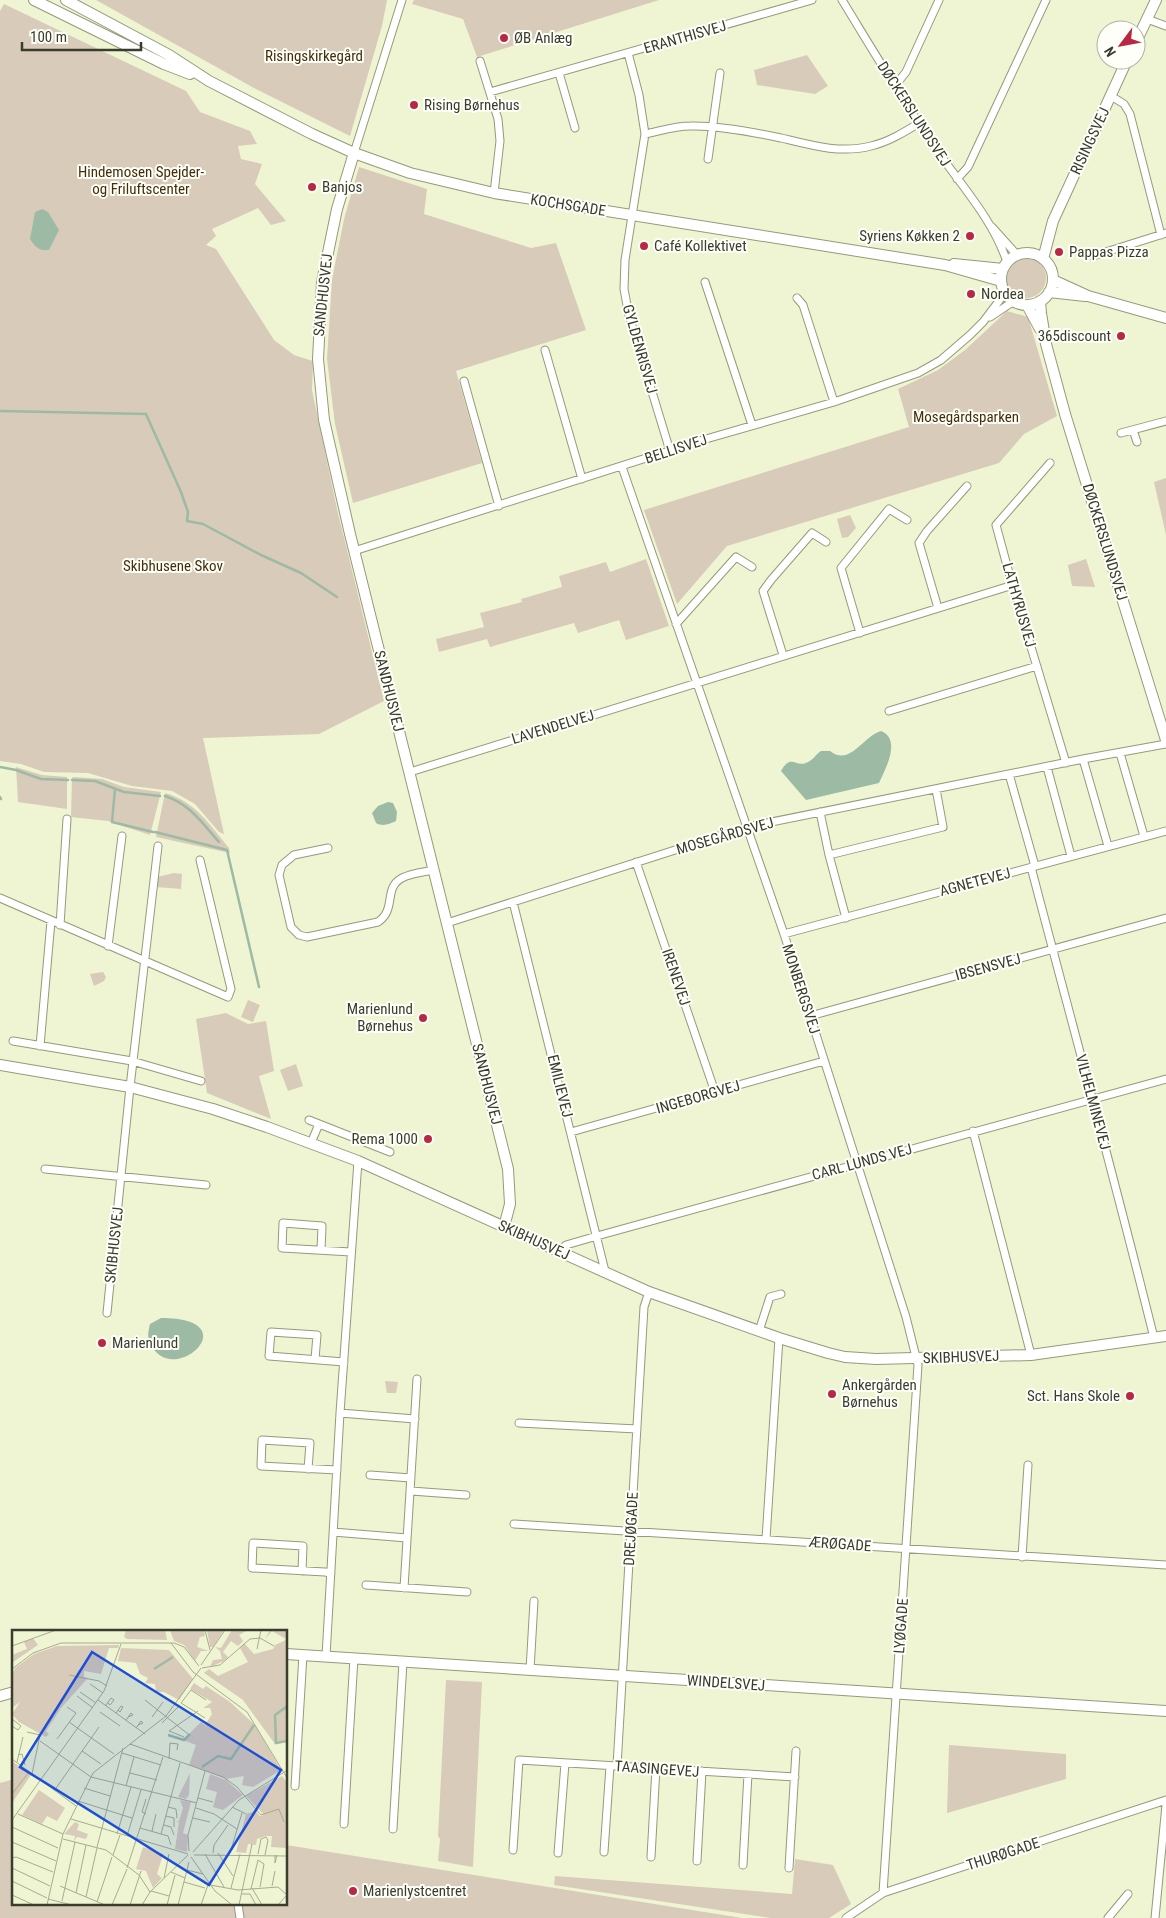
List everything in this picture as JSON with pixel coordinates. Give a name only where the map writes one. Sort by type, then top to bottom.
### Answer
[{"type":"street","name":"KOCHSGADE","points":[[34,0],[164,64],[209,81]]},
{"type":"street","name":"KOCHSGADE","points":[[66,0],[169,55],[209,81],[312,134],[354,153],[410,173],[494,193],[945,265],[1001,281]]},
{"type":"street","points":[[354,153],[402,0]]},
{"type":"street","name":"ERANTHISVEJ","points":[[490,92],[812,0]]},
{"type":"street","name":"DØCKERSLUNDSVEJ","points":[[842,0],[918,123],[990,226],[1003,251],[1005,265]]},
{"type":"street","points":[[894,86],[906,72],[939,0]]},
{"type":"street","points":[[957,179],[968,167],[1046,0]]},
{"type":"street","points":[[1156,0],[1147,19],[1166,26]]},
{"type":"street","name":"GYLDENRISVEJ","points":[[628,53],[639,95],[645,134],[625,260],[624,289],[628,316],[670,451]]},
{"type":"street","points":[[480,61],[498,119],[500,141],[494,193]]},
{"type":"street","name":"RISINGSVEJ","points":[[1043,259],[1053,222],[1123,70]]},
{"type":"street","points":[[558,73],[574,128]]},
{"type":"street","points":[[708,159],[720,73]]},
{"type":"street","points":[[1093,256],[1164,234],[1130,114],[1124,104],[1111,96]]},
{"type":"street","points":[[645,134],[677,126],[713,127],[778,137],[823,148],[848,150],[870,147],[888,140],[918,123]]},
{"type":"street","name":"SANDHUSVEJ","points":[[354,153],[337,209],[322,282],[318,359],[324,420],[354,551],[508,1169],[510,1204],[504,1227]]},
{"type":"street","name":"RISINGSVEJ","points":[[1030,253],[1053,222]]},
{"type":"street","name":"DØCKERSLUNDSVEJ","points":[[990,226],[997,231],[1017,255]]},
{"type":"street","points":[[1030,253],[1043,259],[1050,268],[1052,280],[1049,292],[1040,301],[1027,305],[1014,301],[1005,293],[1001,281],[1005,265],[1017,255],[1030,253]]},
{"type":"street","name":"KOCHSGADE","points":[[945,265],[1005,265]]},
{"type":"street","points":[[1052,280],[1088,296],[1166,318]]},
{"type":"street","points":[[705,282],[752,425]]},
{"type":"street","points":[[1049,292],[1088,296]]},
{"type":"street","name":"BELLISVEJ","points":[[983,322],[1005,293]]},
{"type":"street","points":[[797,298],[803,305],[834,402]]},
{"type":"street","name":"BELLISVEJ","points":[[354,551],[752,425],[834,402],[918,373],[941,360],[983,322],[1014,301]]},
{"type":"street","name":"DØCKERSLUNDSVEJ","points":[[1040,301],[1040,313],[1046,344],[1166,740]]},
{"type":"street","name":"DØCKERSLUNDSVEJ","points":[[1027,305],[1046,344]]},
{"type":"street","points":[[545,350],[582,479]]},
{"type":"street","points":[[464,381],[499,506]]},
{"type":"street","points":[[1122,433],[1166,421]]},
{"type":"street","points":[[1133,430],[1137,442]]},
{"type":"street","name":"LATHYRUSVEJ","points":[[1050,463],[996,525],[1066,763]]},
{"type":"street","name":"MONBERGSVEJ","points":[[622,467],[784,934],[917,1358]]},
{"type":"street","points":[[938,608],[919,543],[927,531],[967,486]]},
{"type":"street","points":[[860,633],[841,568],[889,509],[907,520]]},
{"type":"street","points":[[783,655],[763,591],[812,533],[826,542]]},
{"type":"street","points":[[676,624],[736,557],[752,567]]},
{"type":"street","name":"LAVENDELVEJ","points":[[410,772],[1013,585]]},
{"type":"street","points":[[889,711],[1037,666]]},
{"type":"street","name":"MOSEGÅRDSVEJ","points":[[447,923],[747,827],[1166,744]]},
{"type":"street","points":[[1120,753],[1144,836]]},
{"type":"street","points":[[1083,759],[1108,846]]},
{"type":"street","points":[[1046,767],[1071,856]]},
{"type":"street","points":[[1009,774],[1033,867]]},
{"type":"street","points":[[829,855],[943,827],[936,789]]},
{"type":"street","points":[[820,812],[829,855],[846,918]]},
{"type":"street","points":[[60,925],[67,818]]},
{"type":"street","name":"AGNETEVEJ","points":[[784,934],[1166,831]]},
{"type":"street","points":[[108,946],[122,836]]},
{"type":"street","points":[[130,1087],[158,846]]},
{"type":"street","points":[[328,848],[294,855],[282,865],[279,875],[291,927],[299,935],[307,937],[378,922],[384,918],[388,911],[392,888],[397,882],[403,877],[434,870]]},
{"type":"street","points":[[0,898],[228,997],[231,989],[200,860]]},
{"type":"street","name":"IRENEVEJ","points":[[636,862],[715,1092]]},
{"type":"street","name":"VILHELMINEVEJ","points":[[1033,867],[1052,949],[1154,1338]]},
{"type":"street","name":"EMILIEVEJ","points":[[513,902],[598,1236],[605,1271]]},
{"type":"street","name":"IBSENSVEJ","points":[[810,1016],[1166,918]]},
{"type":"street","points":[[40,1046],[51,921]]},
{"type":"street","points":[[13,1041],[132,1061],[201,1081]]},
{"type":"street","name":"INGEBORGVEJ","points":[[572,1132],[824,1061]]},
{"type":"street","name":"SKIBHUSVEJ","points":[[0,1065],[130,1087],[213,1109],[312,1143],[358,1161],[649,1292],[779,1338],[845,1357],[917,1358],[1030,1355],[1166,1336]]},
{"type":"street","name":"CARL LUNDS VEJ","points":[[560,1251],[566,1245],[1166,1079]]},
{"type":"street","name":"SKIBHUSVEJ","points":[[108,1313],[130,1087]]},
{"type":"street","points":[[309,1120],[390,1152]]},
{"type":"street","points":[[312,1143],[319,1124]]},
{"type":"street","points":[[973,1131],[1030,1355]]},
{"type":"street","points":[[326,1656],[340,1413],[358,1161]]},
{"type":"street","points":[[45,1169],[206,1185]]},
{"type":"street","points":[[321,1250],[322,1226],[283,1223],[282,1248],[352,1252]]},
{"type":"street","name":"DREJØGADE","points":[[604,1852],[622,1676],[644,1307],[649,1292]]},
{"type":"street","points":[[759,1331],[770,1297],[781,1294]]},
{"type":"street","points":[[315,1359],[317,1335],[271,1332],[269,1356],[344,1362]]},
{"type":"street","points":[[766,1539],[779,1338]]},
{"type":"street","name":"LYØGADE","points":[[884,1893],[917,1358]]},
{"type":"street","points":[[404,1588],[417,1380]]},
{"type":"street","points":[[340,1413],[415,1419]]},
{"type":"street","points":[[519,1423],[637,1429]]},
{"type":"street","points":[[308,1469],[310,1443],[262,1440],[261,1466],[308,1469],[337,1470]]},
{"type":"street","points":[[1022,1557],[1028,1465]]},
{"type":"street","points":[[370,1475],[411,1478]]},
{"type":"street","points":[[411,1491],[466,1495]]},
{"type":"street","name":"ÆRØGADE","points":[[514,1524],[1166,1565]]},
{"type":"street","points":[[333,1532],[407,1538]]},
{"type":"street","points":[[302,1571],[303,1546],[253,1543],[252,1568],[331,1573]]},
{"type":"street","points":[[366,1585],[467,1592]]},
{"type":"street","points":[[530,1670],[534,1600]]},
{"type":"street","name":"WINDELSVEJ","points":[[288,1654],[1166,1711]]},
{"type":"street","points":[[295,1786],[303,1655]]},
{"type":"street","points":[[344,1824],[354,1658]]},
{"type":"street","points":[[393,1829],[403,1662]]},
{"type":"street","points":[[789,1868],[796,1752]]},
{"type":"street","name":"TAASINGEVEJ","points":[[513,1850],[520,1760],[795,1777]]},
{"type":"street","points":[[558,1853],[564,1763]]},
{"type":"street","points":[[651,1857],[656,1768]]},
{"type":"street","points":[[697,1862],[702,1771]]},
{"type":"street","points":[[742,1865],[748,1774]]},
{"type":"street","name":"THURØGADE","points":[[846,1918],[884,1893],[1166,1800]]},
{"type":"street","points":[[1155,1918],[1166,1805]]},
{"type":"street","points":[[1108,1918],[1128,1894]]},
{"type":"green space","name":"Risingskirkegård","points":[[96,0],[387,0],[382,26],[350,136],[254,88]]},
{"type":"green space","name":"ØB Anlæg","points":[[414,0],[659,0],[477,57],[463,19],[412,4]]},
{"type":"green space","name":"Skibhusene Skov","points":[[4,4],[186,91],[200,112],[250,131],[257,144],[238,146],[241,159],[262,164],[255,184],[286,221],[271,225],[258,208],[212,229],[216,236],[206,245],[216,249],[274,340],[294,355],[313,361],[312,390],[337,509],[384,701],[319,734],[203,738],[224,834],[219,832],[195,804],[172,791],[132,786],[88,773],[44,772],[21,764],[0,761],[0,11]]},
{"type":"green space","points":[[807,55],[828,86],[815,94],[757,85],[754,70]]},
{"type":"green space","points":[[359,167],[427,189],[424,214],[531,248],[556,243],[586,330],[456,371],[482,463],[353,503],[335,424],[327,359],[332,280],[344,219]]},
{"type":"green space","points":[[1030,258],[1037,261],[1043,267],[1046,278],[1045,286],[1037,295],[1030,298],[1022,298],[1015,295],[1007,286],[1006,274],[1009,267],[1018,259]]},
{"type":"green space","name":"Mosegårdsparken","points":[[1007,311],[1028,317],[1057,416],[1024,434],[999,463],[727,546],[677,604],[644,510],[909,427],[898,389],[938,370],[965,350]]},
{"type":"green space","points":[[1166,478],[1166,535],[1154,482]]},
{"type":"green space","points":[[850,515],[856,528],[848,537],[842,538],[837,519]]},
{"type":"green space","points":[[646,559],[669,626],[626,640],[619,620],[578,633],[574,623],[490,647],[487,639],[439,652],[436,639],[484,627],[480,613],[522,602],[521,599],[562,587],[559,576],[606,562],[610,572]]},
{"type":"green space","points":[[1086,559],[1095,587],[1072,586],[1068,565]]},
{"type":"green space","points":[[16,767],[42,775],[67,777],[67,809],[18,802]]},
{"type":"green space","points":[[72,778],[102,779],[124,787],[161,792],[150,835],[108,821],[71,817]]},
{"type":"green space","points":[[165,793],[176,797],[194,808],[229,848],[230,853],[156,837]]},
{"type":"green space","points":[[174,873],[182,874],[181,889],[156,887],[157,877]]},
{"type":"green space","points":[[103,972],[106,977],[104,981],[94,986],[90,974]]},
{"type":"green space","points":[[248,1000],[260,1005],[253,1022],[241,1017]]},
{"type":"green space","points":[[226,1013],[248,1024],[266,1021],[274,1071],[259,1076],[271,1119],[207,1093],[196,1019]]},
{"type":"green space","points":[[296,1064],[303,1086],[288,1091],[280,1070]]},
{"type":"green space","points":[[385,1381],[398,1382],[396,1393],[387,1393]]},
{"type":"green space","points":[[446,1680],[482,1682],[473,1867],[438,1861]]},
{"type":"green space","points":[[949,1745],[1066,1754],[1066,1779],[947,1813]]},
{"type":"green space","points":[[12,1780],[12,1906],[288,1906],[288,1845],[742,1918],[0,1918],[0,1783]]},
{"type":"green space","points":[[795,1859],[833,1865],[851,1904],[829,1918],[771,1918],[554,1885],[555,1876],[792,1894]]},
{"type":"shaded area","points":[[42,209],[48,212],[59,230],[49,250],[38,248],[30,239],[35,212]]},
{"type":"shaded area","points":[[881,731],[887,735],[891,748],[888,763],[879,783],[806,800],[781,771],[788,763],[804,764],[810,761],[821,751],[830,751],[837,755],[850,753],[868,738]]},
{"type":"shaded area","points":[[388,802],[393,803],[397,812],[396,821],[384,825],[376,823],[372,813],[378,806]]},
{"type":"shaded area","points":[[161,1318],[186,1321],[199,1327],[203,1336],[200,1346],[191,1354],[180,1358],[167,1359],[156,1352],[149,1342],[148,1332],[150,1324]]},
{"type":"waterway","points":[[0,411],[146,414],[181,492],[188,512],[187,521],[203,524],[261,555],[301,573],[337,597]]},
{"type":"waterway","points":[[0,767],[16,770],[41,779],[68,780]]},
{"type":"waterway","points":[[72,780],[95,781],[124,792],[160,796]]},
{"type":"waterway","points":[[115,789],[112,822],[153,832]]},
{"type":"waterway","points":[[165,796],[174,799],[189,809],[219,842]]},
{"type":"waterway","points":[[155,832],[227,850],[259,987]]},
{"type":"place","name":"ØB Anlæg","points":[[504,38]]},
{"type":"place","name":"Rising Børnehus","points":[[414,105]]},
{"type":"place","name":"Banjos","points":[[312,187]]},
{"type":"place","name":"Syriens Køkken 2","points":[[970,236]]},
{"type":"place","name":"Café Kollektivet","points":[[644,246]]},
{"type":"place","name":"Pappas Pizza","points":[[1059,252]]},
{"type":"place","name":"Nordea","points":[[971,294]]},
{"type":"place","name":"365discount","points":[[1121,336]]},
{"type":"place","name":"Marienlund Børnehus","points":[[423,1018]]},
{"type":"place","name":"Rema 1000","points":[[428,1139]]},
{"type":"place","name":"Marienlund","points":[[102,1343]]},
{"type":"place","name":"Ankergården Børnehus","points":[[832,1394]]},
{"type":"place","name":"Sct. Hans Skole","points":[[1130,1396]]},
{"type":"place","name":"Marienlystcentret","points":[[353,1891]]},
{"type":"park label","name":"Hindemosen Spejder- og Friluftscenter","points":[[141,180]]}]
